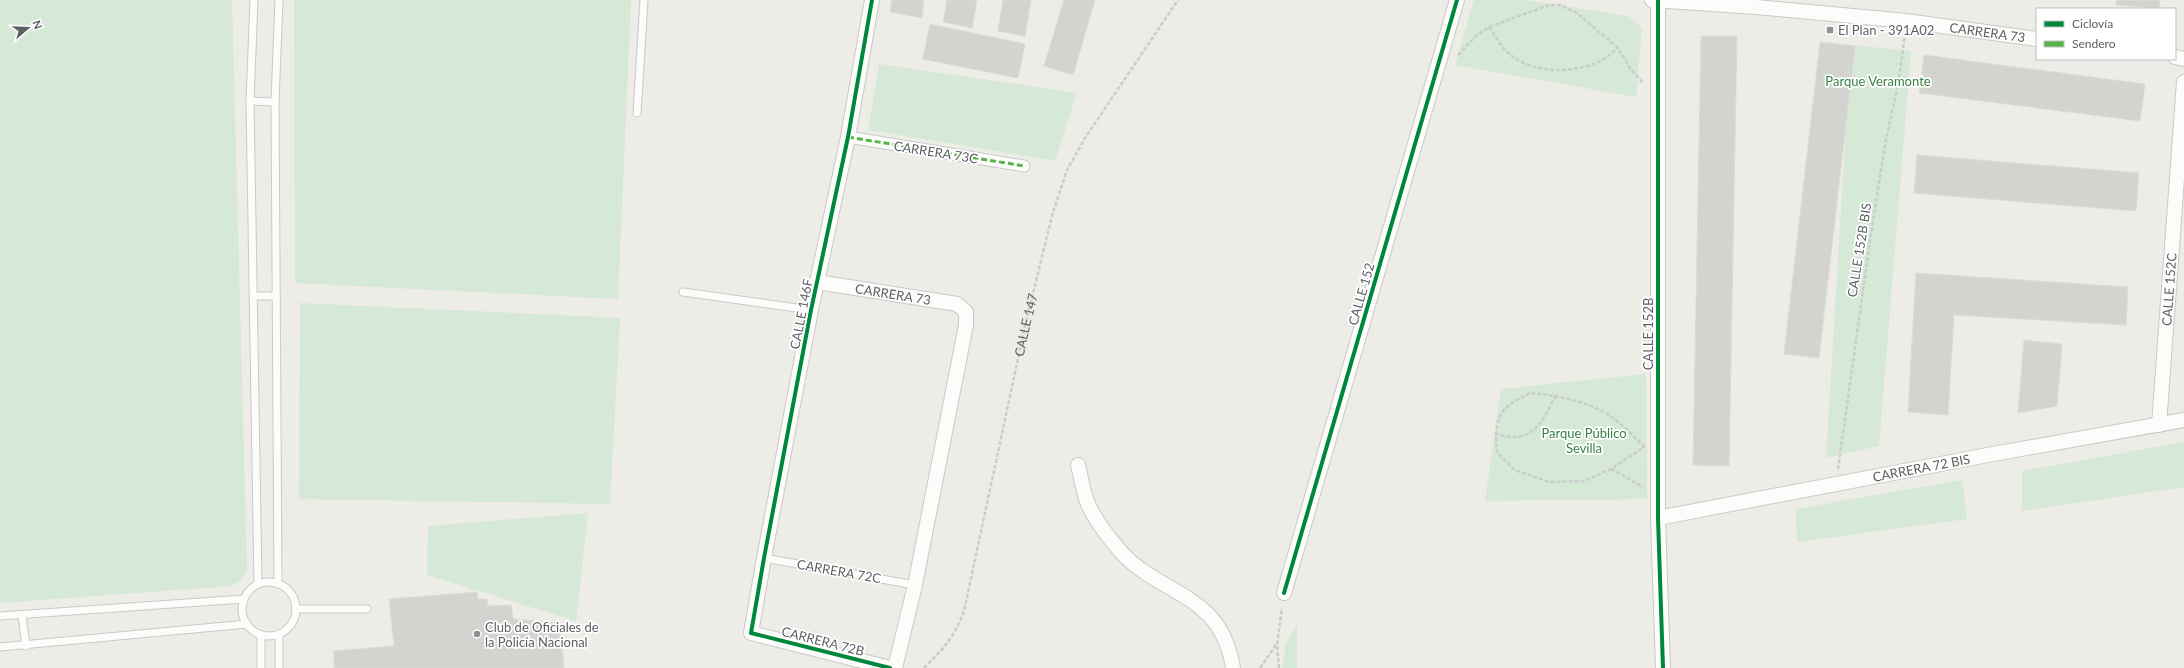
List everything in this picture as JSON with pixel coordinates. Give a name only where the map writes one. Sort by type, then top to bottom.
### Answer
[{"type":"street","name":"CALLE 146F","points":[[751,633],[817,282],[848,137],[872,0]]},
{"type":"street","name":"CALLE 152","points":[[1284,593],[1457,0]]},
{"type":"street","name":"CARRERA 73","points":[[1656,0],[1756,7],[1906,21],[2036,38]]},
{"type":"street","name":"CALLE 152B","points":[[1656,0],[1658,99],[1658,518],[1663,668]]},
{"type":"street","name":"CALLE 152C","points":[[2159,425],[2184,82]]},
{"type":"street","name":"CARRERA 73C","points":[[848,137],[1024,166]]},
{"type":"street","name":"CARRERA 73","points":[[817,282],[957,304],[966,312],[966,325],[915,585]]},
{"type":"street","name":"CARRERA 72 BIS","points":[[1658,518],[1836,483],[2184,420]]},
{"type":"street","points":[[1078,465],[1088,504],[1102,528],[1121,552],[1145,572],[1202,608],[1222,633],[1231,653],[1233,668]]},
{"type":"street","points":[[895,668],[915,585]]},
{"type":"street","name":"CARRERA 72B","points":[[751,633],[890,668]]},
{"type":"lane","points":[[254,0],[250,101],[258,584]]},
{"type":"lane","points":[[278,584],[276,102],[279,0]]},
{"type":"lane","points":[[637,113],[644,0]]},
{"type":"lane","points":[[250,101],[276,102]]},
{"type":"lane","points":[[683,292],[812,310]]},
{"type":"lane","points":[[253,296],[276,296]]},
{"type":"lane","name":"CARRERA 72C","points":[[764,558],[915,585]]},
{"type":"lane","points":[[272,582],[278,584],[291,594],[296,610],[292,625],[279,635],[261,635],[247,624],[242,608],[244,599],[252,588],[258,584],[272,582]]},
{"type":"lane","points":[[0,616],[244,599]]},
{"type":"lane","points":[[296,610],[367,608]]},
{"type":"lane","points":[[22,615],[26,646]]},
{"type":"lane","points":[[0,647],[26,646],[247,624]]},
{"type":"lane","points":[[261,635],[261,668]]},
{"type":"lane","points":[[279,635],[279,668]]},
{"type":"path","points":[[1437,68],[1456,57],[1475,37],[1489,27],[1548,5],[1560,5],[1576,13],[1618,48],[1630,68],[1658,99]]},
{"type":"path","points":[[1489,27],[1505,49],[1521,62],[1543,70],[1573,68],[1598,62],[1618,48]]},
{"type":"path","points":[[1531,393],[1556,395],[1581,401],[1617,421],[1644,447],[1610,470],[1584,481],[1549,482],[1515,470],[1496,453],[1495,432],[1500,415],[1512,401],[1531,393]]},
{"type":"path","points":[[1495,432],[1509,438],[1521,437],[1536,429],[1545,417],[1556,395]]},
{"type":"path","points":[[1610,470],[1658,495]]},
{"type":"path","points":[[1279,668],[1277,645],[1284,593]]},
{"type":"path","points":[[1260,668],[1277,645]]},
{"type":"green space","points":[[0,0],[232,0],[247,570],[240,581],[231,586],[0,603]]},
{"type":"green space","points":[[294,0],[631,0],[618,299],[295,283]]},
{"type":"green space","points":[[1474,0],[1525,0],[1628,16],[1642,28],[1636,97],[1455,65]]},
{"type":"green space","name":"Parque Veramonte","points":[[1851,45],[1911,51],[1879,446],[1826,458]]},
{"type":"green space","points":[[879,64],[1077,93],[1055,161],[868,130]]},
{"type":"green space","points":[[300,303],[620,318],[610,504],[299,499]]},
{"type":"green space","name":"Parque Público Sevilla","points":[[1646,374],[1647,499],[1485,501],[1501,389]]},
{"type":"green space","points":[[2184,442],[2184,487],[2022,511],[2022,471]]},
{"type":"green space","points":[[1962,480],[1967,519],[1797,542],[1796,509]]},
{"type":"green space","points":[[588,513],[576,621],[427,575],[428,526]]},
{"type":"green space","points":[[1297,625],[1297,668],[1282,668],[1286,644]]},
{"type":"building","points":[[892,0],[924,0],[922,18],[890,12]]},
{"type":"building","points":[[947,0],[977,0],[972,28],[943,22]]},
{"type":"building","points":[[1003,0],[1031,0],[1025,36],[998,31]]},
{"type":"building","points":[[1064,0],[1095,0],[1073,75],[1044,66]]},
{"type":"building","points":[[2116,0],[2160,0],[2159,8],[2116,5]]},
{"type":"building","points":[[930,24],[1025,44],[1018,78],[923,59]]},
{"type":"building","points":[[1701,36],[1737,36],[1729,466],[1693,465]]},
{"type":"building","points":[[1820,42],[1855,46],[1819,358],[1784,354]]},
{"type":"building","points":[[1924,55],[2145,84],[2140,121],[1919,93]]},
{"type":"building","points":[[1917,155],[2139,173],[2136,211],[1914,193]]},
{"type":"building","points":[[1916,273],[2128,287],[2126,325],[1954,315],[1948,415],[1908,412]]},
{"type":"building","points":[[2024,340],[2062,344],[2057,406],[2018,413]]},
{"type":"building","name":"Club de Oficiales de la Policía Nacional","points":[[477,592],[478,599],[487,599],[488,606],[511,605],[513,619],[560,623],[564,668],[334,668],[334,651],[394,646],[389,599]]},
{"type":"marked path","points":[[848,137],[1024,166]]},
{"type":"cycle path","points":[[872,0],[848,137],[811,310],[751,633],[890,668]]},
{"type":"cycle path","points":[[1284,593],[1457,0]]},
{"type":"cycle path","points":[[1658,0],[1658,518],[1663,668]]},
{"type":"place","name":"El Plan - 391A02","points":[[1830,30]]},
{"type":"place","name":"Club de Oficiales de la Policía Nacional","points":[[477,634]]}]
